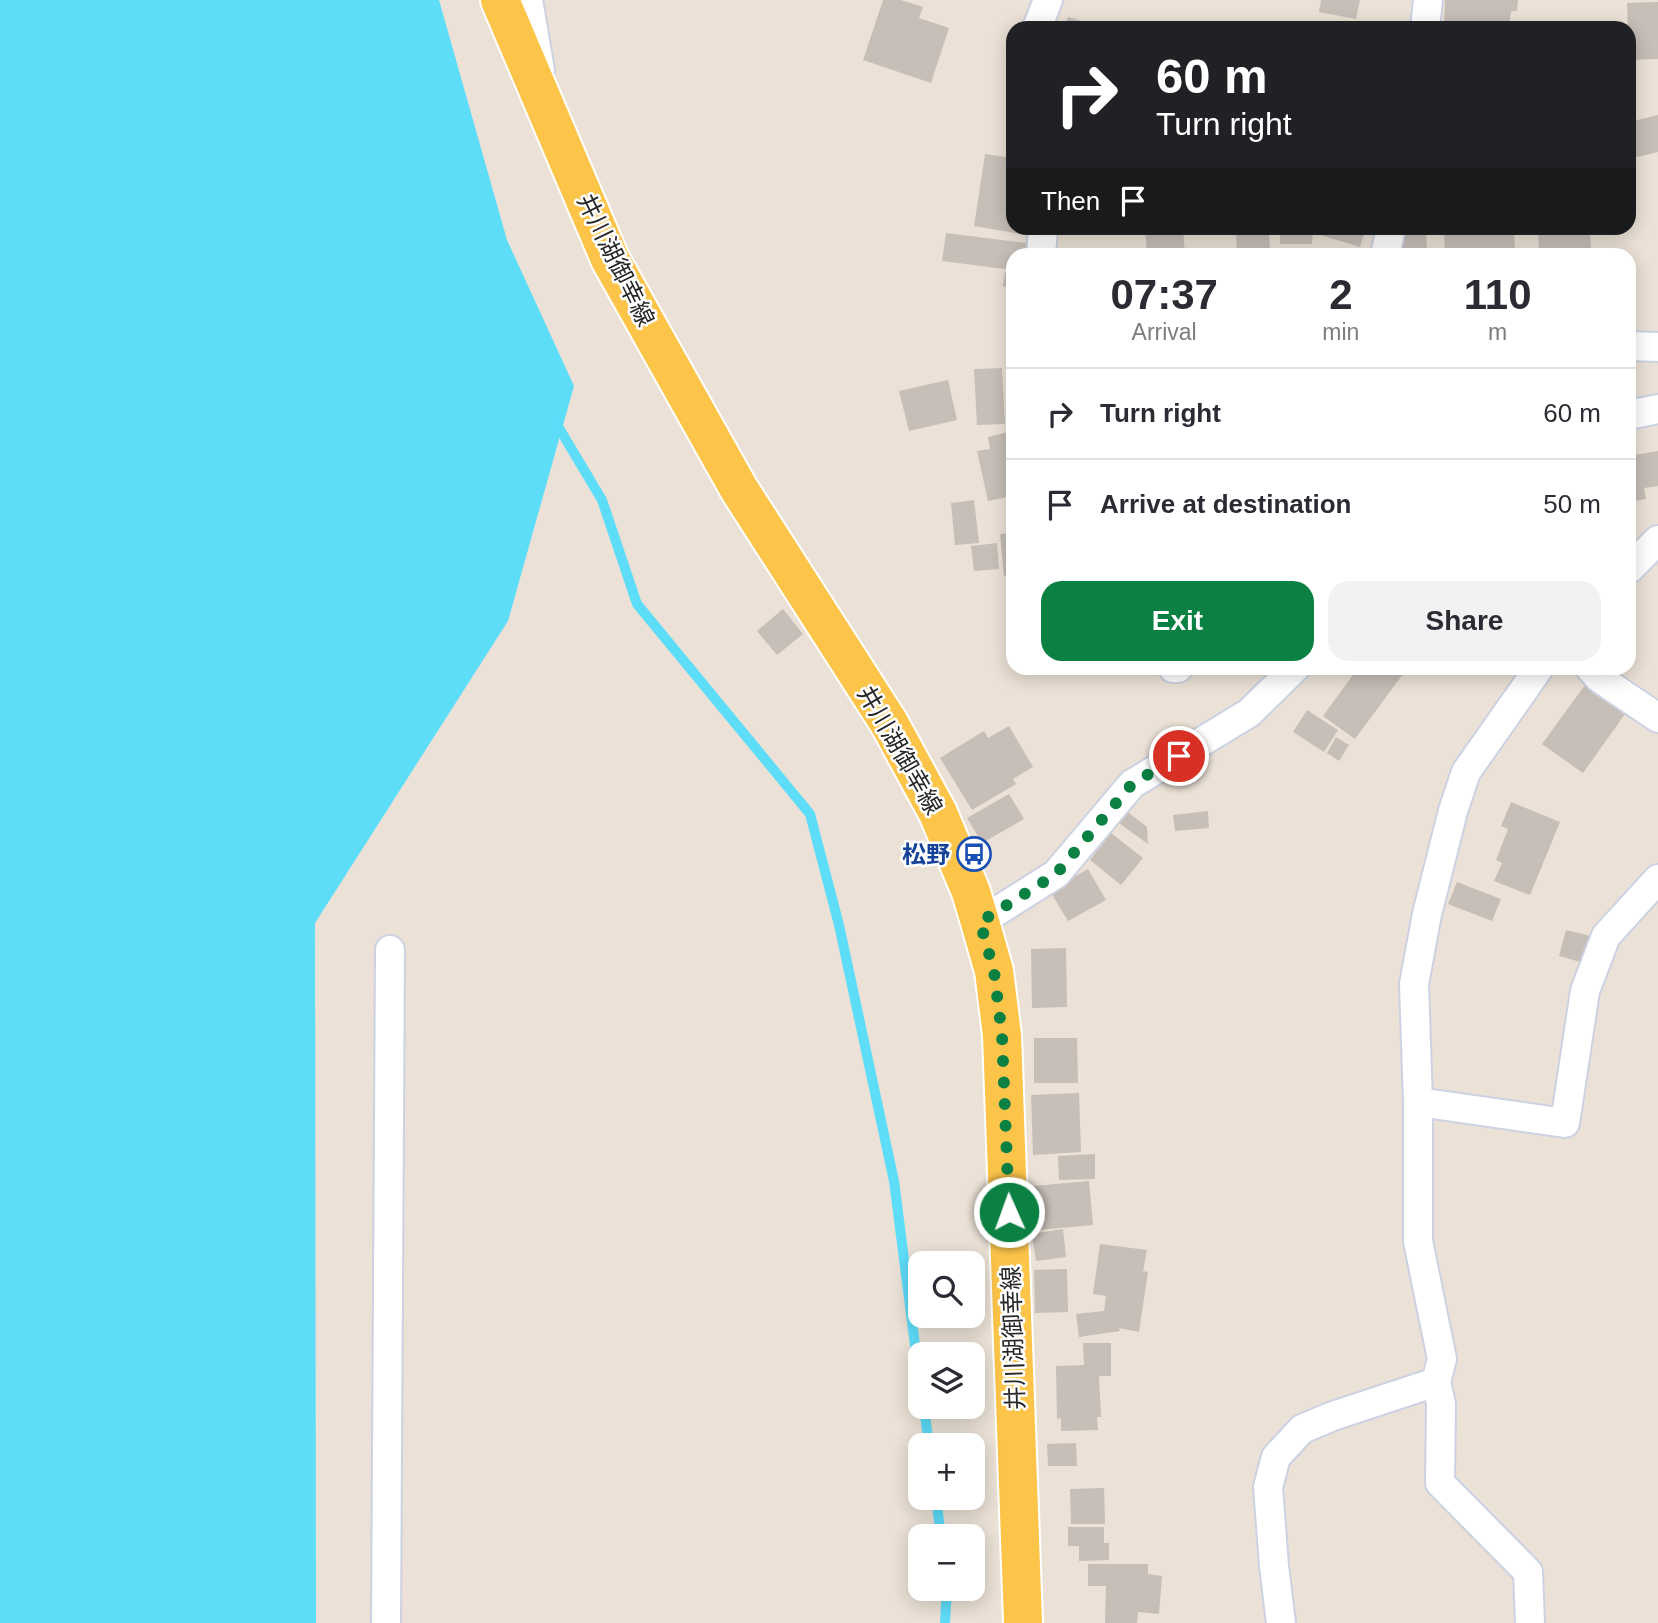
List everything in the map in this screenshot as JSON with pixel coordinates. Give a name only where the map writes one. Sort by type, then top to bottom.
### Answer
[{"type":"main road","name":"井川湖御幸線","points":[[500,0],[610,258],[739,489],[889,723],[938,813],[971,892],[994,971],[1002,1035],[1023,1623]]},
{"type":"street","points":[[528,0],[539,57],[542,102]]},
{"type":"street","points":[[1040,21],[1048,0]]},
{"type":"street","points":[[1426,21],[1428,0]]},
{"type":"street","points":[[1636,346],[1658,347]]},
{"type":"street","points":[[1636,414],[1658,409]]},
{"type":"street","points":[[1636,562],[1658,540]]},
{"type":"street","points":[[980,922],[1056,874],[1132,784],[1249,713],[1289,675]]},
{"type":"street","points":[[1530,1623],[1528,1572],[1440,1483],[1441,1404],[1436,1382],[1442,1359],[1418,1241],[1418,1102],[1414,985],[1427,914],[1453,811],[1466,772],[1534,675]]},
{"type":"street","points":[[1596,675],[1658,718]]},
{"type":"street","points":[[1418,1102],[1565,1123],[1585,991],[1606,936],[1658,879]]},
{"type":"street","points":[[386,1623],[390,950]]},
{"type":"street","points":[[1281,1623],[1268,1487],[1276,1457],[1302,1429],[1436,1382]]},
{"type":"water","points":[[0,0],[439,0],[507,240],[574,386],[508,621],[315,923],[316,1623],[0,1623]]},
{"type":"building","points":[[883,0],[901,0],[923,7],[919,18],[949,28],[931,83],[863,60]]},
{"type":"building","points":[[1321,0],[1360,0],[1356,19],[1319,12]]},
{"type":"building","points":[[1445,0],[1518,0],[1517,11],[1511,11],[1510,21],[1444,21]]},
{"type":"building","points":[[1658,2],[1658,59],[1636,60],[1636,21],[1628,21],[1627,3]]},
{"type":"building","points":[[1658,115],[1658,152],[1636,157],[1636,120]]},
{"type":"building","points":[[985,154],[1006,157],[1006,231],[974,226]]},
{"type":"building","points":[[946,233],[1027,243],[1027,248],[1006,248],[1006,269],[942,261]]},
{"type":"building","points":[[1146,235],[1184,235],[1184,248],[1146,248]]},
{"type":"building","points":[[1236,235],[1269,235],[1270,248],[1237,248]]},
{"type":"building","points":[[1280,235],[1313,235],[1312,244],[1280,244]]},
{"type":"building","points":[[1320,235],[1364,235],[1360,247]]},
{"type":"building","points":[[1399,235],[1426,235],[1427,248],[1400,248]]},
{"type":"building","points":[[1444,235],[1514,235],[1515,248],[1445,248]]},
{"type":"building","points":[[1538,235],[1590,235],[1591,248],[1539,248]]},
{"type":"building","points":[[1002,368],[1005,424],[977,425],[974,369]]},
{"type":"building","points":[[948,380],[957,420],[909,431],[899,391]]},
{"type":"building","points":[[1006,433],[1006,497],[988,501],[977,451],[990,449],[988,437]]},
{"type":"building","points":[[1658,451],[1658,486],[1644,488],[1646,499],[1636,501],[1636,455]]},
{"type":"building","points":[[974,500],[979,543],[955,545],[951,503]]},
{"type":"building","points":[[1000,534],[1006,534],[1006,576],[1004,576]]},
{"type":"building","points":[[997,543],[999,569],[974,571],[971,546]]},
{"type":"building","points":[[783,609],[803,634],[777,655],[757,631]]},
{"type":"building","points":[[1353,675],[1402,675],[1355,739],[1323,716]]},
{"type":"building","points":[[1585,685],[1625,714],[1583,773],[1542,744]]},
{"type":"building","points":[[1307,710],[1338,730],[1324,752],[1293,732]]},
{"type":"building","points":[[1009,726],[1033,767],[1013,779],[1016,784],[972,810],[940,758],[984,731],[988,738]]},
{"type":"building","points":[[1336,737],[1349,745],[1339,761],[1327,753]]},
{"type":"building","points":[[1009,794],[1024,819],[982,843],[967,818]]},
{"type":"building","points":[[1511,802],[1560,822],[1530,895],[1494,881],[1502,863],[1496,860],[1508,829],[1501,826]]},
{"type":"building","points":[[1125,810],[1147,827],[1148,844],[1116,821]]},
{"type":"building","points":[[1208,811],[1209,828],[1175,831],[1173,815]]},
{"type":"building","points":[[1111,833],[1143,858],[1121,885],[1090,860]]},
{"type":"building","points":[[1088,869],[1106,900],[1068,921],[1050,891]]},
{"type":"building","points":[[1457,882],[1501,899],[1492,921],[1448,904]]},
{"type":"building","points":[[1566,930],[1591,936],[1584,963],[1559,956]]},
{"type":"building","points":[[1066,948],[1067,1007],[1032,1008],[1031,949]]},
{"type":"building","points":[[1034,1038],[1077,1038],[1078,1083],[1034,1083]]},
{"type":"building","points":[[1079,1093],[1081,1152],[1033,1155],[1031,1095]]},
{"type":"building","points":[[1095,1154],[1095,1179],[1059,1180],[1058,1156]]},
{"type":"building","points":[[1089,1181],[1093,1225],[1037,1230],[1033,1186]]},
{"type":"building","points":[[1063,1229],[1066,1257],[1036,1261],[1032,1234]]},
{"type":"building","points":[[1100,1244],[1147,1250],[1143,1271],[1148,1272],[1139,1332],[1119,1328],[1120,1331],[1079,1337],[1076,1314],[1104,1311],[1106,1296],[1093,1294]]},
{"type":"building","points":[[1067,1269],[1068,1312],[1035,1313],[1034,1270]]},
{"type":"building","points":[[1083,1343],[1111,1343],[1111,1376],[1099,1376],[1101,1417],[1097,1417],[1098,1430],[1061,1431],[1061,1418],[1057,1419],[1056,1366],[1084,1365]]},
{"type":"building","points":[[1076,1443],[1077,1466],[1048,1466],[1047,1444]]},
{"type":"building","points":[[1104,1488],[1105,1524],[1071,1524],[1070,1489]]},
{"type":"building","points":[[1068,1527],[1104,1527],[1104,1543],[1109,1543],[1109,1560],[1079,1561],[1079,1546],[1068,1546]]},
{"type":"building","points":[[1088,1564],[1148,1564],[1148,1574],[1162,1576],[1159,1614],[1138,1612],[1137,1623],[1105,1623],[1106,1586],[1088,1586]]},
{"type":"waterway","points":[[556,423],[602,500],[637,604],[810,814],[839,925],[894,1181],[915,1342]]},
{"type":"waterway","points":[[926,1419],[927,1433]]},
{"type":"waterway","points":[[938,1510],[939,1524]]},
{"type":"waterway","points":[[945,1623],[946,1601]]},
{"type":"place","name":"松野","points":[[974,854]]},
{"type":"route","points":[[1009,1212],[1002,1035],[994,971],[980,922],[1056,874],[1132,784],[1179,756]]}]
